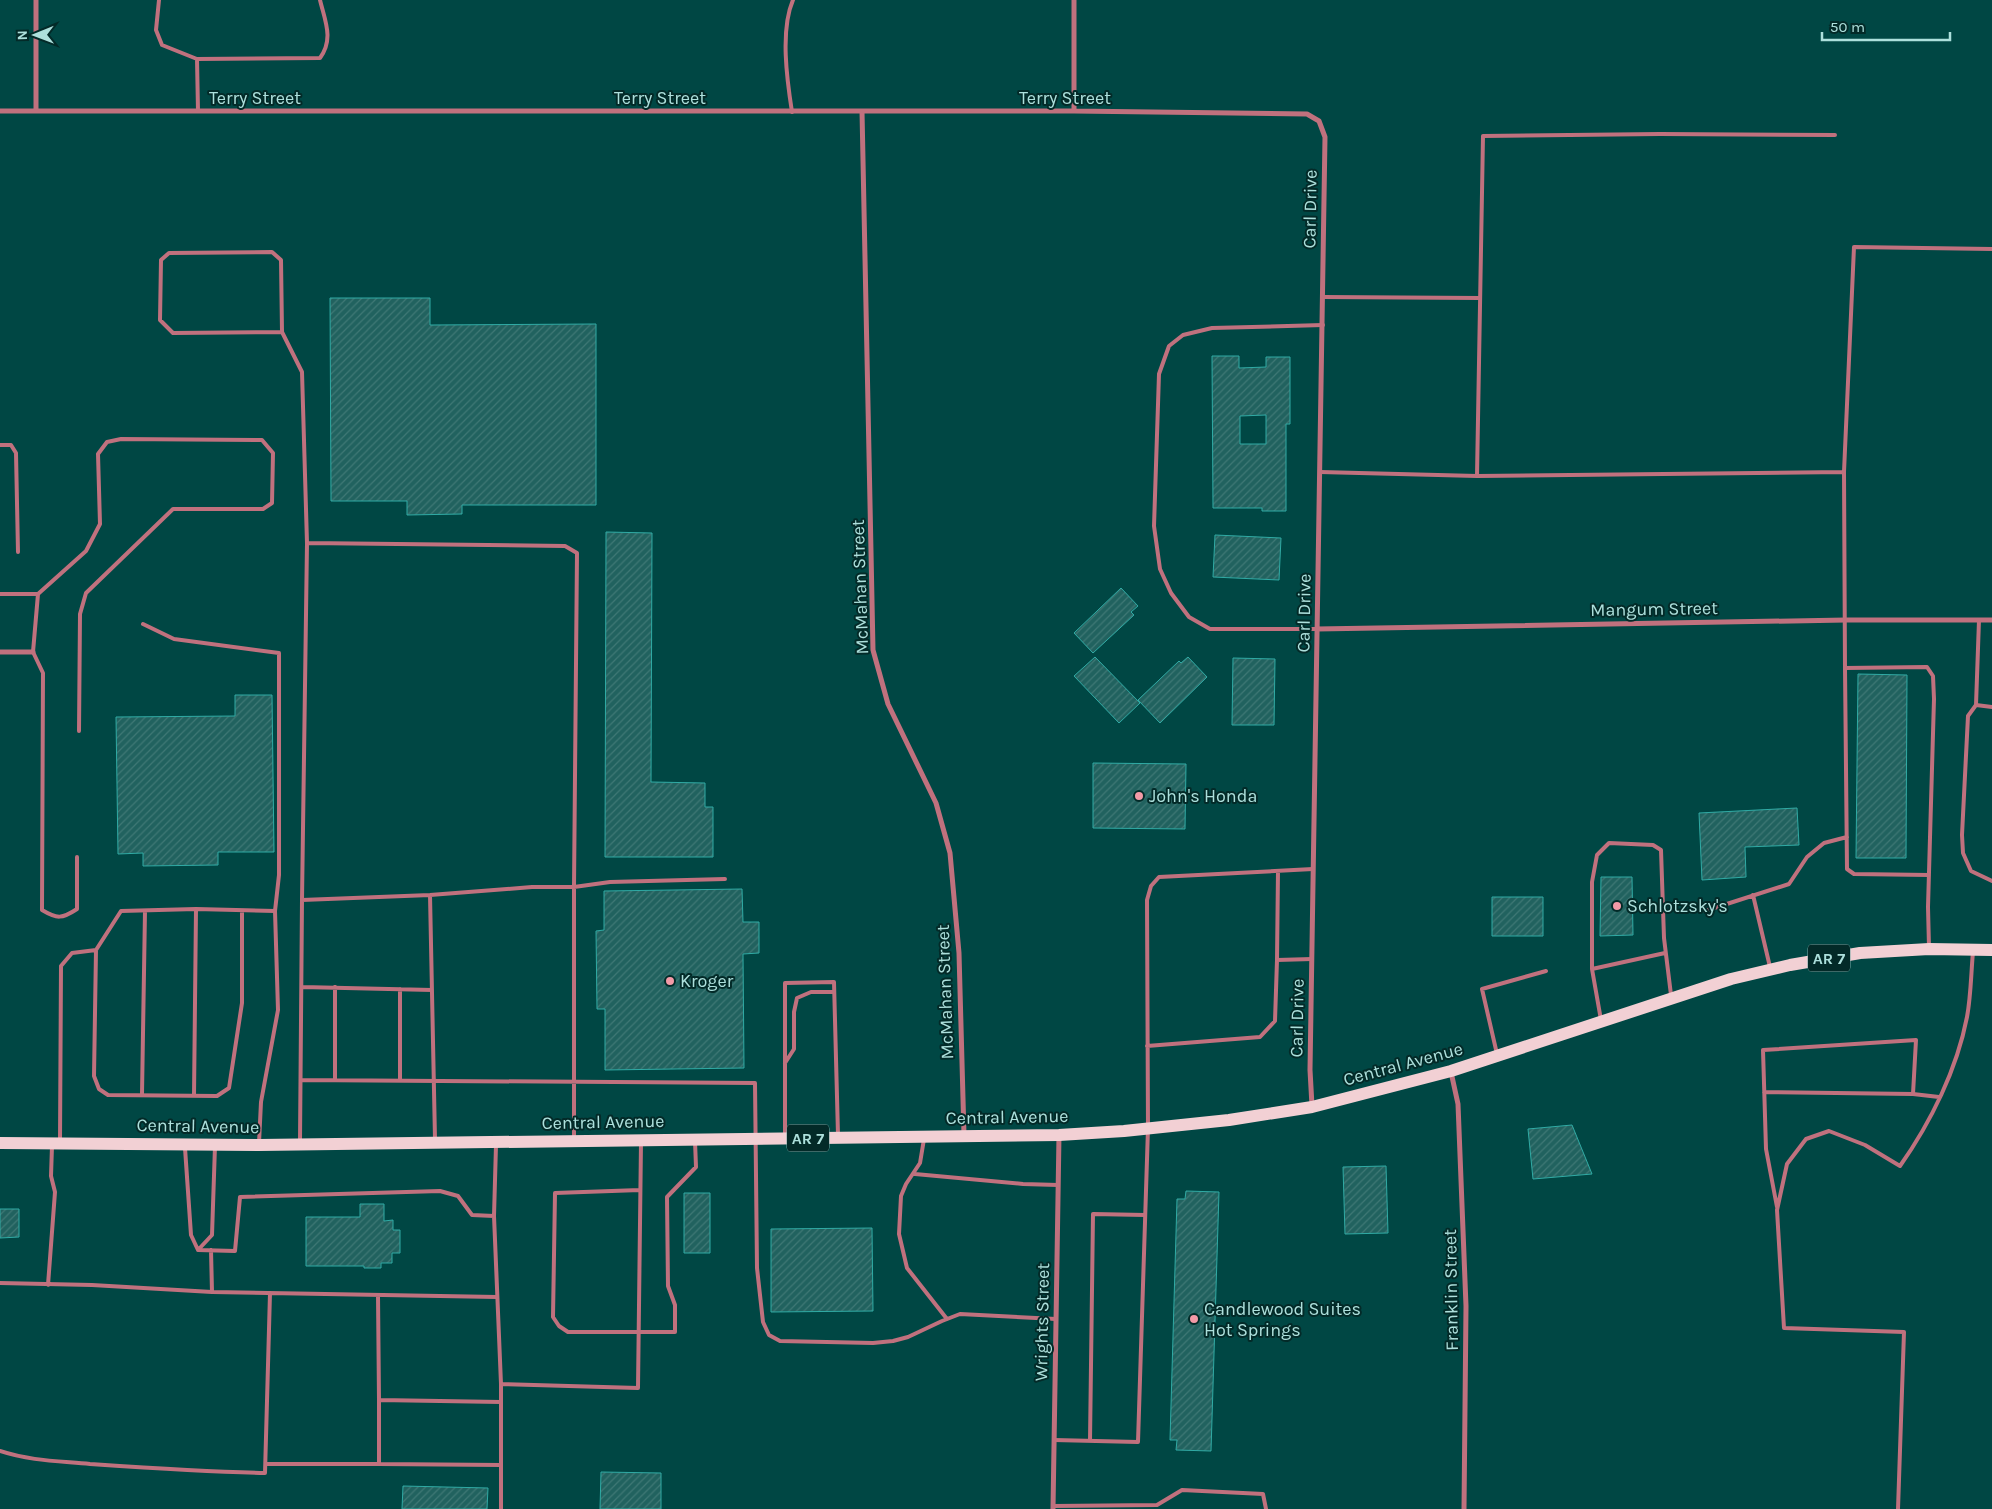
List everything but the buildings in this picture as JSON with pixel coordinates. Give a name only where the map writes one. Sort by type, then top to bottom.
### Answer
[{"type":"main road","name":"Central Avenue","points":[[0,1143],[215,1143],[259,1145],[964,1136],[1059,1134],[1148,1128],[1229,1120],[1312,1107],[1451,1071],[1732,979],[1770,969],[1860,953],[1929,949],[1992,950]]},
{"type":"street","points":[[36,0],[36,111]]},
{"type":"street","points":[[1074,0],[1074,111]]},
{"type":"street","name":"Terry Street","points":[[0,111],[1074,111],[1307,114],[1319,121]]},
{"type":"street","name":"McMahan Street","points":[[862,112],[873,650],[888,704],[936,803],[950,852],[959,953],[964,1136]]},
{"type":"street","name":"Carl Drive","points":[[1312,1107],[1310,1070],[1325,137],[1319,121]]},
{"type":"street","name":"Mangum Street","points":[[1317,629],[1846,620],[1992,620]]},
{"type":"street","points":[[0,652],[34,652]]},
{"type":"street","name":"Franklin Street","points":[[1451,1071],[1458,1104],[1466,1306],[1464,1509]]},
{"type":"street","name":"Wrights Street","points":[[1053,1508],[1059,1134]]},
{"type":"lane","points":[[159,0],[156,30],[162,45],[197,59],[320,58],[325,51],[329,34],[320,0]]},
{"type":"lane","points":[[792,112],[788,86],[786,44],[787,20],[793,0]]},
{"type":"lane","points":[[197,59],[198,111]]},
{"type":"lane","points":[[1477,476],[1483,136],[1835,135]]},
{"type":"lane","points":[[1929,875],[1854,874],[1847,869],[1844,472],[1854,247],[1992,249]]},
{"type":"lane","points":[[282,332],[173,333],[160,320],[161,260],[169,253],[272,252],[281,260],[282,332],[302,372],[307,543],[300,1143]]},
{"type":"lane","points":[[1323,297],[1480,298]]},
{"type":"lane","points":[[1317,629],[1210,629],[1189,617],[1170,592],[1160,568],[1154,526],[1159,374],[1169,346],[1183,335],[1212,328],[1322,325]]},
{"type":"lane","points":[[0,594],[38,594],[86,551],[100,524],[98,454],[107,442],[121,439],[262,440],[273,453],[272,503],[263,509],[173,509],[86,593],[80,614],[78,731]]},
{"type":"lane","points":[[0,445],[11,445],[16,453],[18,552]]},
{"type":"lane","points":[[1320,472],[1477,476],[1844,472]]},
{"type":"lane","points":[[307,543],[565,546],[576,553],[574,1140]]},
{"type":"lane","points":[[38,594],[34,652],[44,673],[42,910],[52,916],[65,917],[76,909],[77,857]]},
{"type":"lane","points":[[1979,620],[1976,705],[1968,716],[1962,835],[1963,853],[1971,871],[1992,881]]},
{"type":"lane","points":[[142,624],[174,639],[279,653],[279,875],[275,911],[278,1010],[261,1102],[259,1145]]},
{"type":"lane","points":[[1845,668],[1927,667],[1933,676],[1929,949]]},
{"type":"lane","points":[[1976,705],[1992,707]]},
{"type":"lane","points":[[1705,910],[1789,884],[1807,857],[1824,843],[1847,837]]},
{"type":"lane","points":[[1601,1022],[1592,969],[1592,882],[1597,855],[1609,843],[1653,845],[1661,850],[1665,953],[1672,999]]},
{"type":"lane","points":[[1054,1440],[1138,1442],[1148,1128],[1147,900],[1151,886],[1159,877],[1313,869]]},
{"type":"lane","points":[[1147,1046],[1260,1037],[1275,1022],[1278,871]]},
{"type":"lane","points":[[302,900],[430,895],[532,887],[574,887],[610,882],[725,880]]},
{"type":"lane","points":[[430,895],[435,1142]]},
{"type":"lane","points":[[1753,895],[1770,969]]},
{"type":"lane","points":[[242,911],[242,1003],[230,1088],[217,1096],[108,1095],[99,1089],[94,1076],[96,950],[121,911],[196,909],[275,911]]},
{"type":"lane","points":[[194,1096],[196,909]]},
{"type":"lane","points":[[142,1094],[145,910]]},
{"type":"lane","points":[[48,1285],[55,1192],[50,1176],[56,1143],[61,966],[72,953],[96,950]]},
{"type":"lane","points":[[1777,1210],[1787,1164],[1806,1139],[1829,1131],[1865,1145],[1900,1166],[1918,1141],[1952,1070],[1967,1016],[1973,950]]},
{"type":"lane","points":[[1592,969],[1665,953]]},
{"type":"lane","points":[[1277,960],[1312,960]]},
{"type":"lane","points":[[1498,1056],[1482,989],[1546,971]]},
{"type":"lane","points":[[785,1138],[785,983],[834,982],[838,1137]]},
{"type":"lane","points":[[302,986],[432,990]]},
{"type":"lane","points":[[335,987],[335,1080]]},
{"type":"lane","points":[[400,989],[400,1080]]},
{"type":"lane","points":[[785,1063],[794,1049],[796,998],[811,992],[834,992]]},
{"type":"lane","points":[[1898,1509],[1904,1332],[1784,1328],[1777,1210],[1766,1149],[1763,1050],[1916,1040],[1913,1094]]},
{"type":"lane","points":[[301,1080],[756,1083],[757,1268],[763,1322],[769,1335],[780,1340],[873,1343],[908,1337],[960,1314],[1056,1319]]},
{"type":"lane","points":[[1764,1092],[1913,1094],[1939,1097]]},
{"type":"lane","points":[[924,1136],[920,1163],[906,1184],[901,1196],[899,1234],[906,1268],[947,1319]]},
{"type":"lane","points":[[640,1190],[555,1193],[553,1317],[558,1326],[568,1332],[675,1332],[675,1305],[668,1286],[667,1197],[696,1167],[696,1139]]},
{"type":"lane","points":[[501,1384],[638,1388],[641,1140]]},
{"type":"lane","points":[[496,1141],[494,1216],[501,1384],[500,1509]]},
{"type":"lane","points":[[184,1143],[191,1235],[198,1250]]},
{"type":"lane","points":[[198,1250],[212,1235],[215,1143]]},
{"type":"lane","points":[[914,1174],[1022,1184],[1058,1185]]},
{"type":"lane","points":[[198,1250],[236,1251],[240,1196],[440,1191],[458,1196],[472,1215],[494,1216]]},
{"type":"lane","points":[[1090,1441],[1093,1214],[1145,1214]]},
{"type":"lane","points":[[211,1250],[212,1292]]},
{"type":"lane","points":[[0,1283],[212,1292],[497,1297]]},
{"type":"lane","points":[[0,1451],[20,1458],[43,1461],[266,1473],[270,1293]]},
{"type":"lane","points":[[378,1295],[379,1464]]},
{"type":"lane","points":[[379,1400],[501,1402]]},
{"type":"lane","points":[[266,1464],[501,1466]]},
{"type":"lane","points":[[1053,1508],[1157,1505],[1182,1490],[1264,1494],[1266,1509]]},
{"type":"place","name":"John's Honda","points":[[1139,796]]},
{"type":"place","name":"Schlotzsky's","points":[[1617,906]]},
{"type":"place","name":"Kroger","points":[[670,981]]},
{"type":"place","name":"Candlewood Suites Hot Springs","points":[[1194,1319]]}]
